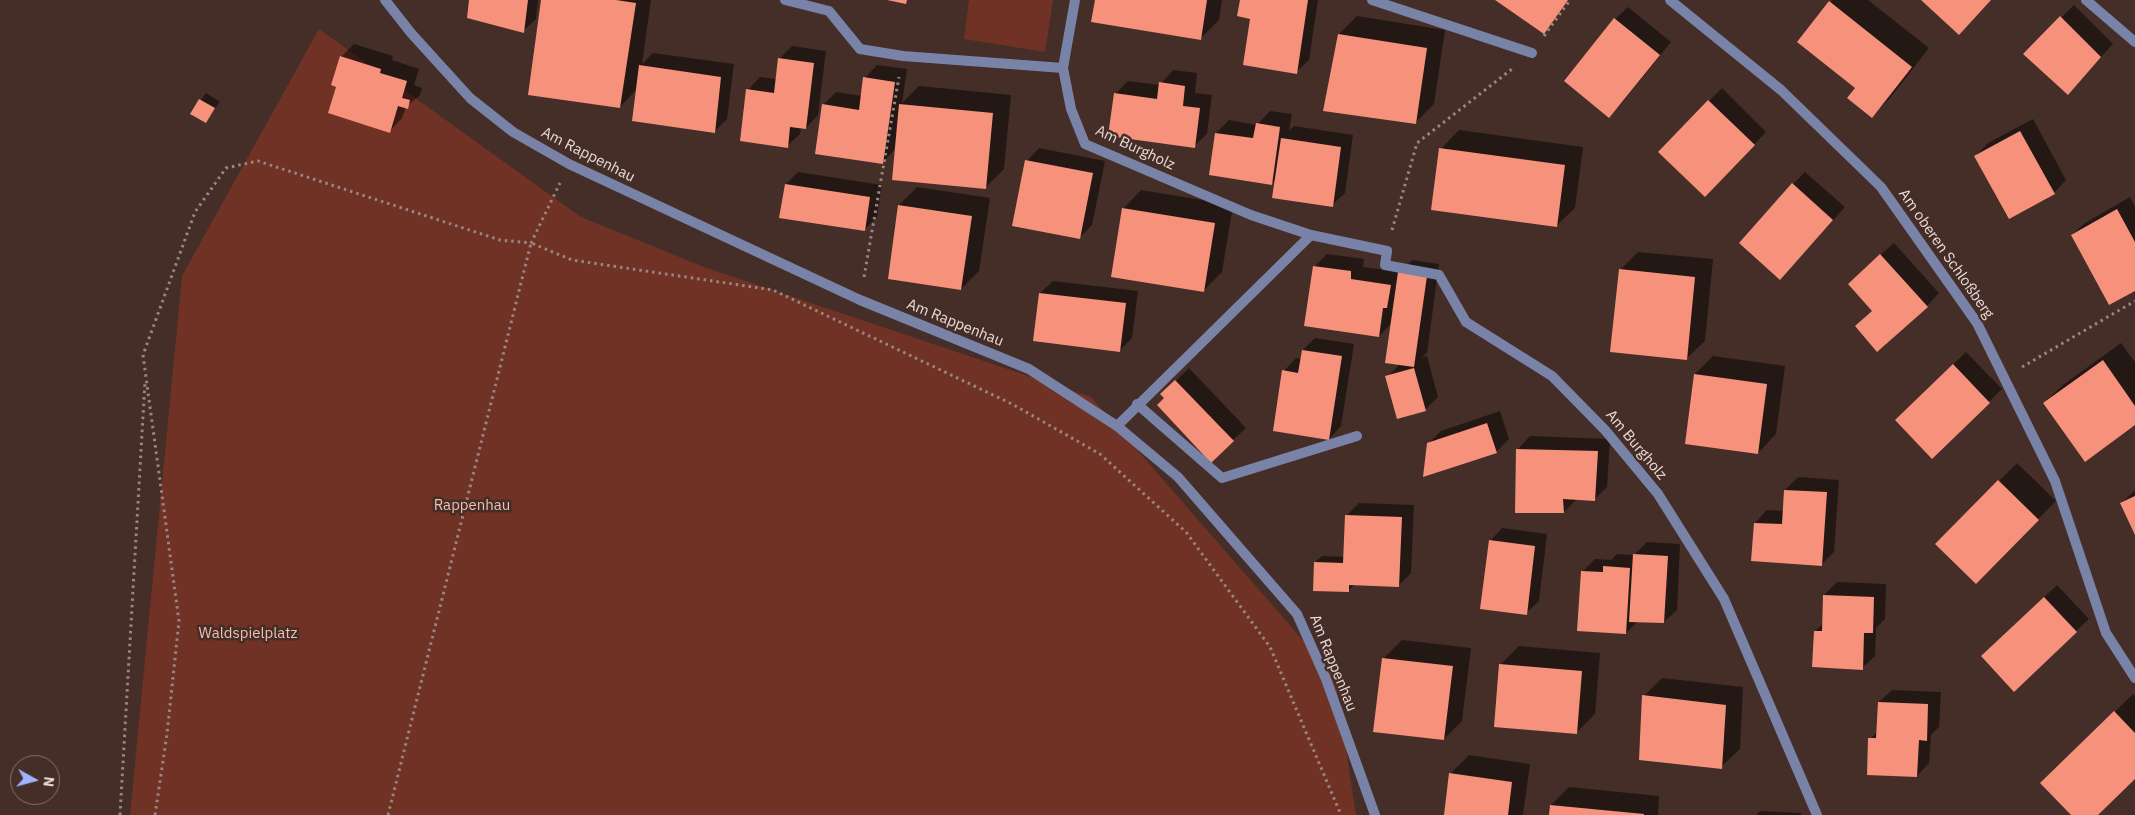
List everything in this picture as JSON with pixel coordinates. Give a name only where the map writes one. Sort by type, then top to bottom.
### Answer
[{"type":"street","name":"Am Rappenhau","points":[[385,0],[470,98],[512,132],[569,164],[860,300],[1029,369],[1116,426],[1178,477],[1297,614],[1326,679],[1375,815]]},
{"type":"street","points":[[785,0],[830,11],[860,49],[903,56],[1063,68],[1075,0]]},
{"type":"street","points":[[1372,0],[1532,53]]},
{"type":"street","name":"Am oberen Schloßberg","points":[[1670,0],[1781,90],[1881,187],[1978,323],[2055,481],[2106,633],[2135,678]]},
{"type":"street","points":[[2086,0],[2135,42]]},
{"type":"street","name":"Am Burgholz","points":[[1063,68],[1072,110],[1086,144],[1251,215],[1311,235],[1386,251],[1385,265],[1439,275],[1466,322],[1552,376],[1605,430],[1658,494],[1724,599],[1817,815]]},
{"type":"street","points":[[1116,426],[1311,235]]},
{"type":"street","points":[[1138,404],[1222,478],[1357,436]]},
{"type":"path","points":[[1386,251],[1417,143],[1532,53],[1570,0]]},
{"type":"path","points":[[860,300],[903,56]]},
{"type":"path","points":[[155,815],[167,734],[179,621],[143,356],[195,212],[226,168],[258,162],[500,240],[531,244],[572,260],[773,290],[1012,404],[1100,454],[1186,532],[1270,647],[1341,815]]},
{"type":"path","points":[[388,815],[531,244],[569,164]]},
{"type":"path","points":[[2004,377],[2135,301]]},
{"type":"path","points":[[120,815],[146,374]]},
{"type":"green space","points":[[969,0],[1053,0],[1045,52],[964,39]]},
{"type":"green space","name":"Rappenhau","points":[[319,29],[581,217],[704,267],[1091,397],[1335,677],[1356,815],[130,815],[182,276]]},
{"type":"building","points":[[469,0],[528,0],[524,33],[467,18]]},
{"type":"building","points":[[541,0],[616,0],[636,3],[620,108],[528,95]]},
{"type":"building","points":[[887,0],[907,0],[906,4]]},
{"type":"building","points":[[1095,0],[1207,0],[1201,40],[1091,22]]},
{"type":"building","points":[[1240,0],[1308,0],[1297,74],[1243,65],[1250,19],[1237,16]]},
{"type":"building","points":[[1495,0],[1568,0],[1544,34]]},
{"type":"building","points":[[1921,0],[1991,0],[1959,35]]},
{"type":"building","points":[[1829,1],[1912,67],[1872,118],[1847,98],[1855,88],[1797,42]]},
{"type":"building","points":[[2060,16],[2101,57],[2068,95],[2023,54]]},
{"type":"building","points":[[1614,18],[1660,55],[1609,118],[1564,81]]},
{"type":"building","points":[[1338,34],[1427,48],[1416,124],[1323,111]]},
{"type":"building","points":[[340,56],[381,69],[380,73],[407,81],[402,98],[410,100],[408,109],[398,106],[390,133],[328,113],[336,87],[331,85]]},
{"type":"building","points":[[778,58],[814,63],[806,129],[790,127],[788,148],[740,141],[746,89],[774,93]]},
{"type":"building","points":[[639,65],[721,77],[715,133],[632,121]]},
{"type":"building","points":[[863,77],[895,82],[883,164],[815,154],[822,104],[859,110]]},
{"type":"building","points":[[1159,82],[1185,86],[1183,106],[1200,108],[1195,148],[1108,136],[1114,93],[1157,99]]},
{"type":"building","points":[[199,99],[215,108],[206,123],[190,114]]},
{"type":"building","points":[[1708,100],[1755,145],[1705,197],[1658,152]]},
{"type":"building","points":[[899,104],[993,113],[986,189],[892,180]]},
{"type":"building","points":[[1256,123],[1280,127],[1272,185],[1209,175],[1215,133],[1253,138]]},
{"type":"building","points":[[2020,131],[2055,194],[2009,219],[1974,156]]},
{"type":"building","points":[[1281,138],[1341,147],[1333,207],[1272,198]]},
{"type":"building","points":[[1439,148],[1565,165],[1557,227],[1431,210]]},
{"type":"building","points":[[1025,160],[1093,173],[1080,239],[1012,226]]},
{"type":"building","points":[[1792,183],[1833,220],[1780,280],[1739,243]]},
{"type":"building","points":[[785,184],[870,197],[865,231],[779,218]]},
{"type":"building","points":[[898,205],[972,216],[961,290],[888,279]]},
{"type":"building","points":[[1122,208],[1215,223],[1204,292],[1111,277]]},
{"type":"building","points":[[2117,209],[2135,242],[2135,291],[2109,305],[2071,235]]},
{"type":"building","points":[[1880,254],[1928,307],[1877,352],[1855,326],[1872,311],[1848,284]]},
{"type":"building","points":[[1313,266],[1351,271],[1351,279],[1391,285],[1387,308],[1383,308],[1379,337],[1304,326]]},
{"type":"building","points":[[1619,269],[1695,277],[1687,360],[1610,352]]},
{"type":"building","points":[[1398,272],[1427,276],[1414,367],[1385,363]]},
{"type":"building","points":[[1039,293],[1126,303],[1120,352],[1033,341]]},
{"type":"building","points":[[1302,350],[1342,356],[1329,440],[1273,431],[1282,370],[1298,373]]},
{"type":"building","points":[[2103,360],[2135,406],[2135,425],[2085,462],[2043,403]]},
{"type":"building","points":[[1953,364],[1990,403],[1932,459],[1895,420]]},
{"type":"building","points":[[1414,368],[1426,411],[1397,419],[1385,376]]},
{"type":"building","points":[[1694,374],[1767,384],[1758,454],[1685,444]]},
{"type":"building","points":[[1175,380],[1234,441],[1211,463],[1157,405],[1164,398],[1160,394]]},
{"type":"building","points":[[1487,423],[1497,453],[1423,477],[1427,443]]},
{"type":"building","points":[[1516,449],[1598,451],[1595,501],[1563,499],[1564,513],[1515,513]]},
{"type":"building","points":[[1998,480],[2039,520],[1976,584],[1935,544]]},
{"type":"building","points":[[1784,490],[1827,492],[1822,566],[1751,561],[1754,523],[1782,524]]},
{"type":"building","points":[[2135,496],[2135,535],[2120,503]]},
{"type":"building","points":[[1345,515],[1402,517],[1399,587],[1349,585],[1349,592],[1313,591],[1314,562],[1343,563]]},
{"type":"building","points":[[1489,540],[1535,546],[1527,615],[1480,609]]},
{"type":"building","points":[[1633,554],[1668,556],[1664,623],[1629,622]]},
{"type":"building","points":[[1603,566],[1630,568],[1626,634],[1577,631],[1581,571],[1603,572]]},
{"type":"building","points":[[1823,595],[1874,597],[1873,633],[1864,633],[1863,670],[1812,667],[1814,631],[1822,631]]},
{"type":"building","points":[[2044,597],[2077,632],[2014,692],[1981,656]]},
{"type":"building","points":[[1382,658],[1453,666],[1444,740],[1373,732]]},
{"type":"building","points":[[1499,664],[1582,671],[1577,734],[1494,727]]},
{"type":"building","points":[[1642,695],[1726,705],[1722,769],[1639,760]]},
{"type":"building","points":[[1878,702],[1928,704],[1927,741],[1919,740],[1917,777],[1867,775],[1868,738],[1876,738]]},
{"type":"building","points":[[2114,711],[2135,733],[2135,779],[2098,815],[2071,815],[2040,783]]},
{"type":"building","points":[[1449,773],[1512,782],[1508,815],[1444,815]]},
{"type":"building","points":[[1550,805],[1644,814],[1644,815],[1549,815]]},
{"type":"park label","name":"Waldspielplatz","points":[[248,634]]}]
